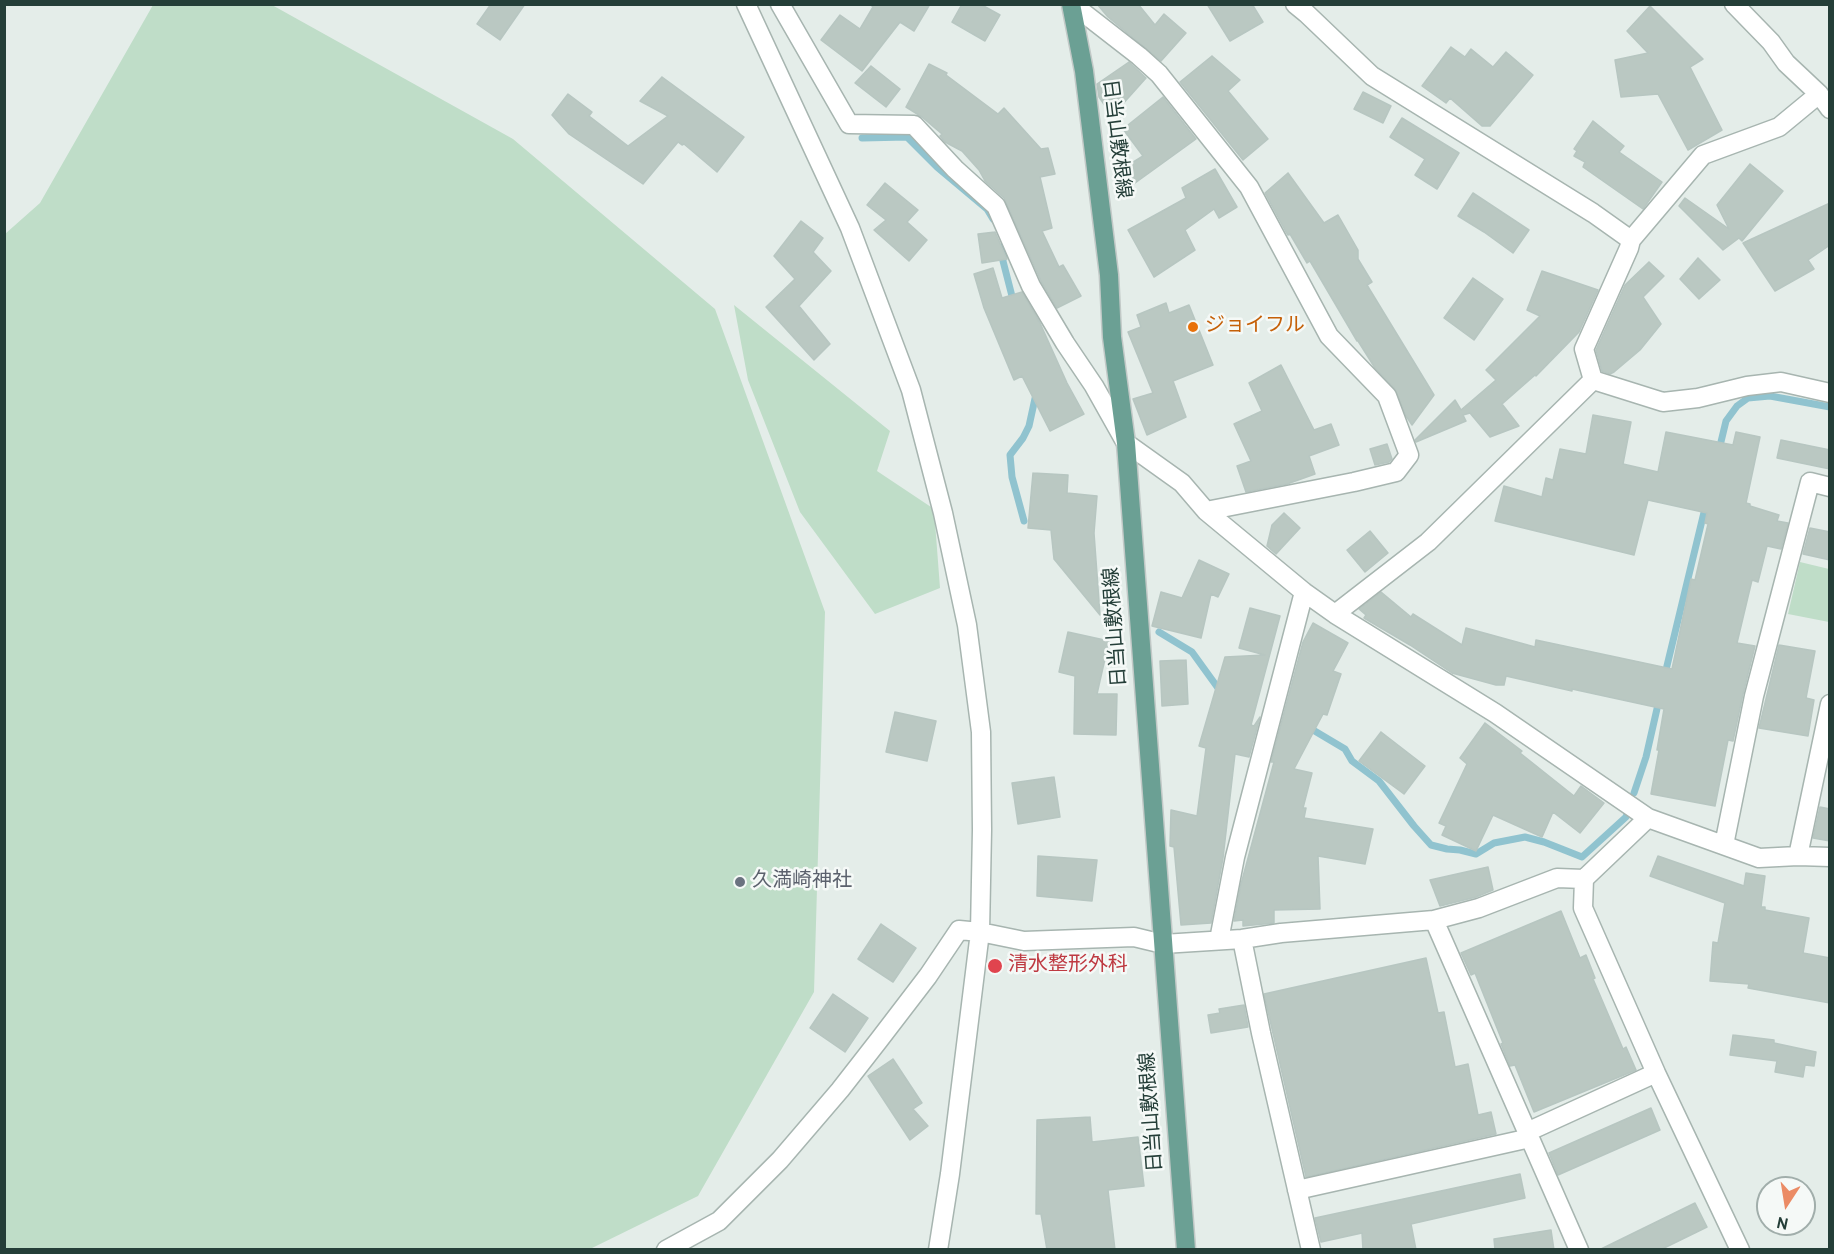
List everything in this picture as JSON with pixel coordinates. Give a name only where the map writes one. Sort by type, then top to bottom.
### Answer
[{"type":"main road","name":"日当山敷根線","points":[[1071,4],[1084,71],[1109,275],[1112,337],[1126,443],[1186,1250]]},
{"type":"street","points":[[746,4],[850,228],[911,390],[943,513],[967,625],[981,732],[980,932],[950,1174],[938,1250]]},
{"type":"street","points":[[780,4],[849,124],[914,125],[955,169],[996,206],[1031,286],[1094,386],[1126,443],[1182,483],[1206,511],[1304,592],[1335,614],[1495,713],[1648,818],[1758,858],[1830,857]]},
{"type":"street","points":[[1071,4],[1159,74],[1249,187],[1329,336],[1387,396],[1409,455],[1396,472],[1206,511]]},
{"type":"street","points":[[1295,4],[1372,76],[1593,213],[1631,240]]},
{"type":"street","points":[[1593,380],[1584,350],[1631,240],[1703,154],[1779,127],[1824,102],[1734,4]]},
{"type":"street","points":[[1593,380],[1663,402],[1698,398],[1747,386],[1781,382],[1830,393]]},
{"type":"street","points":[[1335,614],[1428,542],[1593,380]]},
{"type":"street","points":[[1724,845],[1754,696],[1810,482],[1830,486]]},
{"type":"street","points":[[1219,940],[1235,857],[1304,592]]},
{"type":"street","points":[[1798,856],[1830,704]]},
{"type":"street","points":[[1648,818],[1584,879],[1583,908],[1656,1073],[1740,1250]]},
{"type":"street","points":[[666,1250],[719,1221],[780,1160],[879,1041],[959,930],[1024,941],[1134,937],[1163,944],[1242,939],[1281,933],[1434,920],[1479,908],[1557,878],[1584,879]]},
{"type":"street","points":[[1434,920],[1579,1250]]},
{"type":"street","points":[[1242,939],[1261,1033],[1311,1250]]},
{"type":"street","points":[[1297,1190],[1529,1135],[1656,1073]]},
{"type":"green space","points":[[153,5],[272,5],[513,139],[715,309],[825,612],[814,992],[698,1196],[590,1249],[5,1249],[5,234],[40,203]]},
{"type":"green space","points":[[734,305],[890,431],[877,471],[934,509],[940,588],[875,614],[800,512],[748,380]]},
{"type":"green space","points":[[1800,562],[1829,569],[1829,622],[1788,614]]},
{"type":"building","points":[[491,4],[525,4],[500,40],[477,24]]},
{"type":"building","points":[[870,4],[930,4],[914,31],[900,22],[862,71],[821,40],[840,15],[860,29],[873,7]]},
{"type":"building","points":[[962,4],[980,4],[1000,15],[985,41],[952,22]]},
{"type":"building","points":[[1097,4],[1138,4],[1155,25],[1164,14],[1186,33],[1161,61],[1108,17]]},
{"type":"building","points":[[1207,4],[1252,4],[1263,22],[1230,41]]},
{"type":"building","points":[[1650,6],[1703,59],[1690,67],[1722,130],[1688,150],[1658,94],[1621,97],[1615,60],[1648,53],[1627,31]]},
{"type":"building","points":[[1451,47],[1465,57],[1471,49],[1493,67],[1506,52],[1533,75],[1490,126],[1482,126],[1450,98],[1446,103],[1422,86]]},
{"type":"building","points":[[1212,56],[1240,80],[1228,91],[1268,139],[1243,160],[1180,82]]},
{"type":"building","points":[[1129,62],[1146,78],[1112,116],[1099,97],[1097,84]]},
{"type":"building","points":[[929,64],[947,73],[946,75],[998,114],[1004,108],[1041,149],[1048,148],[1055,174],[1040,177],[1052,228],[1042,231],[1059,267],[1063,265],[1081,296],[1057,308],[1041,281],[1004,198],[985,181],[979,170],[962,151],[945,142],[940,136],[942,134],[906,107]]},
{"type":"building","points":[[871,66],[900,89],[886,107],[855,83]]},
{"type":"building","points":[[662,77],[744,137],[717,172],[684,144],[678,142],[643,184],[569,134],[552,115],[568,94],[592,112],[589,116],[628,146],[668,116],[640,101]]},
{"type":"building","points":[[1363,92],[1391,106],[1383,123],[1354,109]]},
{"type":"building","points":[[1163,97],[1196,139],[1124,191],[1114,174],[1143,156],[1123,129]]},
{"type":"building","points":[[1402,118],[1459,153],[1437,189],[1415,175],[1425,159],[1390,137]]},
{"type":"building","points":[[1593,121],[1624,146],[1619,152],[1662,182],[1643,209],[1583,167],[1585,162],[1574,156],[1577,151],[1574,149]]},
{"type":"building","points":[[1750,164],[1783,191],[1742,241],[1739,238],[1723,250],[1679,206],[1685,198],[1729,229],[1717,205]]},
{"type":"building","points":[[1215,169],[1237,207],[1219,218],[1214,209],[1185,230],[1195,250],[1154,277],[1128,230],[1186,198],[1182,188]]},
{"type":"building","points":[[1288,173],[1324,223],[1338,215],[1358,250],[1358,259],[1372,282],[1367,285],[1434,395],[1412,425],[1395,389],[1375,368],[1357,341],[1310,261],[1307,263],[1290,234],[1286,232],[1265,193]]},
{"type":"building","points":[[885,183],[918,210],[907,222],[927,240],[909,261],[874,230],[886,220],[867,205]]},
{"type":"building","points":[[1473,193],[1529,230],[1513,253],[1458,216]]},
{"type":"building","points":[[1830,203],[1830,245],[1808,260],[1814,269],[1775,291],[1743,243]]},
{"type":"building","points":[[801,221],[823,238],[813,252],[831,271],[799,306],[830,344],[814,360],[766,307],[795,279],[774,256]]},
{"type":"building","points":[[995,232],[1007,259],[982,263],[978,234]]},
{"type":"building","points":[[1698,258],[1720,280],[1699,299],[1680,279]]},
{"type":"building","points":[[1649,262],[1664,276],[1643,297],[1661,324],[1640,350],[1614,372],[1610,374],[1602,371],[1596,350],[1625,285]]},
{"type":"building","points":[[993,268],[1002,298],[1022,292],[1040,323],[1067,383],[1084,414],[1050,431],[1022,376],[1014,380],[984,308],[974,274]]},
{"type":"building","points":[[1542,271],[1598,290],[1579,332],[1536,376],[1502,404],[1519,426],[1490,437],[1470,413],[1463,415],[1466,421],[1416,442],[1415,440],[1455,400],[1461,410],[1496,380],[1486,370],[1540,316],[1527,310]]},
{"type":"building","points":[[1473,278],[1503,299],[1474,340],[1444,318]]},
{"type":"building","points":[[1166,303],[1169,313],[1189,305],[1213,365],[1173,381],[1186,417],[1147,435],[1133,399],[1153,393],[1128,332],[1141,327],[1137,315]]},
{"type":"building","points":[[1281,365],[1314,430],[1331,424],[1339,445],[1309,456],[1315,474],[1287,484],[1246,492],[1237,466],[1251,461],[1234,424],[1262,411],[1249,383]]},
{"type":"building","points":[[1593,415],[1631,422],[1623,464],[1658,472],[1666,432],[1733,445],[1736,432],[1760,437],[1746,503],[1779,515],[1777,521],[1788,523],[1781,549],[1767,546],[1758,582],[1752,580],[1737,643],[1755,646],[1733,741],[1728,740],[1715,806],[1651,794],[1664,709],[1506,676],[1504,685],[1496,685],[1452,673],[1364,618],[1366,615],[1359,609],[1381,592],[1411,617],[1413,614],[1462,645],[1466,628],[1535,647],[1536,640],[1672,669],[1691,579],[1695,580],[1708,524],[1705,523],[1707,513],[1648,500],[1634,555],[1495,521],[1504,486],[1542,497],[1546,478],[1553,480],[1560,449],[1586,454]]},
{"type":"building","points":[[1781,440],[1830,450],[1830,469],[1777,458]]},
{"type":"building","points":[[1387,444],[1392,459],[1389,462],[1375,465],[1370,449]]},
{"type":"building","points":[[1033,473],[1068,475],[1067,493],[1097,496],[1094,533],[1100,615],[1054,559],[1051,530],[1028,528]]},
{"type":"building","points":[[1284,513],[1300,528],[1276,554],[1267,546],[1272,525]]},
{"type":"building","points":[[1810,528],[1830,532],[1830,560],[1803,554]]},
{"type":"building","points":[[1370,531],[1388,553],[1365,572],[1347,550]]},
{"type":"building","points":[[1199,560],[1229,574],[1218,597],[1211,594],[1201,638],[1152,626],[1161,592],[1182,598]]},
{"type":"building","points":[[1250,608],[1280,616],[1251,725],[1254,726],[1260,717],[1249,757],[1235,754],[1223,858],[1211,923],[1181,925],[1174,847],[1170,846],[1171,810],[1197,816],[1206,748],[1199,746],[1225,657],[1265,655],[1239,648]]},
{"type":"building","points":[[1313,623],[1348,643],[1333,671],[1341,674],[1327,715],[1323,714],[1294,769],[1312,773],[1303,808],[1306,808],[1304,818],[1373,829],[1365,864],[1318,856],[1320,909],[1274,910],[1274,923],[1243,926],[1243,920],[1234,921],[1241,884],[1303,642]]},
{"type":"building","points":[[1068,632],[1109,641],[1097,694],[1117,694],[1116,735],[1074,734],[1075,676],[1059,672]]},
{"type":"building","points":[[1779,645],[1815,651],[1806,698],[1814,700],[1808,736],[1759,728]]},
{"type":"building","points":[[1186,660],[1188,704],[1162,706],[1160,661]]},
{"type":"building","points":[[895,712],[936,721],[927,761],[886,752]]},
{"type":"building","points":[[1485,723],[1522,751],[1520,753],[1574,796],[1581,786],[1604,803],[1580,833],[1553,812],[1542,837],[1493,815],[1476,851],[1442,835],[1446,826],[1439,823],[1467,764],[1460,758]]},
{"type":"building","points":[[1381,732],[1425,766],[1404,794],[1359,761]]},
{"type":"building","points":[[1054,777],[1060,817],[1018,824],[1012,783]]},
{"type":"building","points":[[1820,807],[1830,809],[1830,841],[1813,838]]},
{"type":"building","points":[[1038,856],[1097,860],[1092,901],[1037,896]]},
{"type":"building","points":[[1658,856],[1744,886],[1746,873],[1765,876],[1761,907],[1765,907],[1765,910],[1809,918],[1803,953],[1830,958],[1830,1003],[1748,988],[1749,984],[1710,981],[1713,942],[1718,943],[1725,903],[1650,876]]},
{"type":"building","points":[[1488,867],[1493,890],[1440,906],[1430,880]]},
{"type":"building","points":[[1561,911],[1580,958],[1586,955],[1595,978],[1593,979],[1623,1049],[1626,1047],[1636,1070],[1534,1112],[1515,1065],[1510,1066],[1475,973],[1471,975],[1461,953]]},
{"type":"building","points":[[881,924],[916,948],[893,982],[858,959]]},
{"type":"building","points":[[1426,958],[1438,1013],[1444,1012],[1455,1067],[1468,1064],[1478,1115],[1491,1112],[1496,1134],[1306,1177],[1264,994]]},
{"type":"building","points":[[833,994],[868,1018],[845,1052],[810,1028]]},
{"type":"building","points":[[1244,1005],[1248,1027],[1211,1033],[1208,1015],[1220,1013],[1219,1009]]},
{"type":"building","points":[[1733,1035],[1774,1040],[1774,1043],[1816,1052],[1814,1066],[1805,1065],[1803,1077],[1775,1072],[1777,1061],[1730,1055]]},
{"type":"building","points":[[893,1059],[922,1103],[913,1109],[928,1126],[910,1140],[868,1076]]},
{"type":"building","points":[[1651,1108],[1660,1130],[1558,1175],[1549,1153]]},
{"type":"building","points":[[1090,1117],[1092,1142],[1138,1137],[1144,1186],[1108,1190],[1115,1250],[1047,1250],[1041,1214],[1036,1214],[1037,1120]]},
{"type":"building","points":[[1520,1174],[1525,1198],[1411,1224],[1416,1250],[1363,1250],[1362,1233],[1321,1242],[1315,1218]]},
{"type":"building","points":[[1695,1203],[1707,1227],[1660,1250],[1599,1250]]},
{"type":"building","points":[[1551,1230],[1554,1250],[1495,1250],[1494,1239]]},
{"type":"waterway","points":[[862,138],[907,137],[937,167],[987,209],[993,219]]},
{"type":"waterway","points":[[1005,238],[1003,261],[1014,304]]},
{"type":"waterway","points":[[1024,521],[1012,477],[1010,455],[1029,426],[1036,394]]},
{"type":"waterway","points":[[1719,450],[1726,421],[1737,406],[1748,398],[1770,396],[1830,407]]},
{"type":"waterway","points":[[1665,674],[1706,504]]},
{"type":"waterway","points":[[1159,632],[1192,652],[1218,688],[1223,690]]},
{"type":"waterway","points":[[1634,793],[1646,757],[1659,700]]},
{"type":"waterway","points":[[1308,727],[1345,749],[1352,761],[1379,781],[1431,845],[1476,854],[1494,843],[1525,837],[1582,857],[1626,817],[1628,811]]},
{"type":"place","name":"ジョイフル","points":[[1193,327]]},
{"type":"place","name":"久満崎神社","points":[[740,882]]},
{"type":"place","name":"清水整形外科","points":[[995,966]]}]
